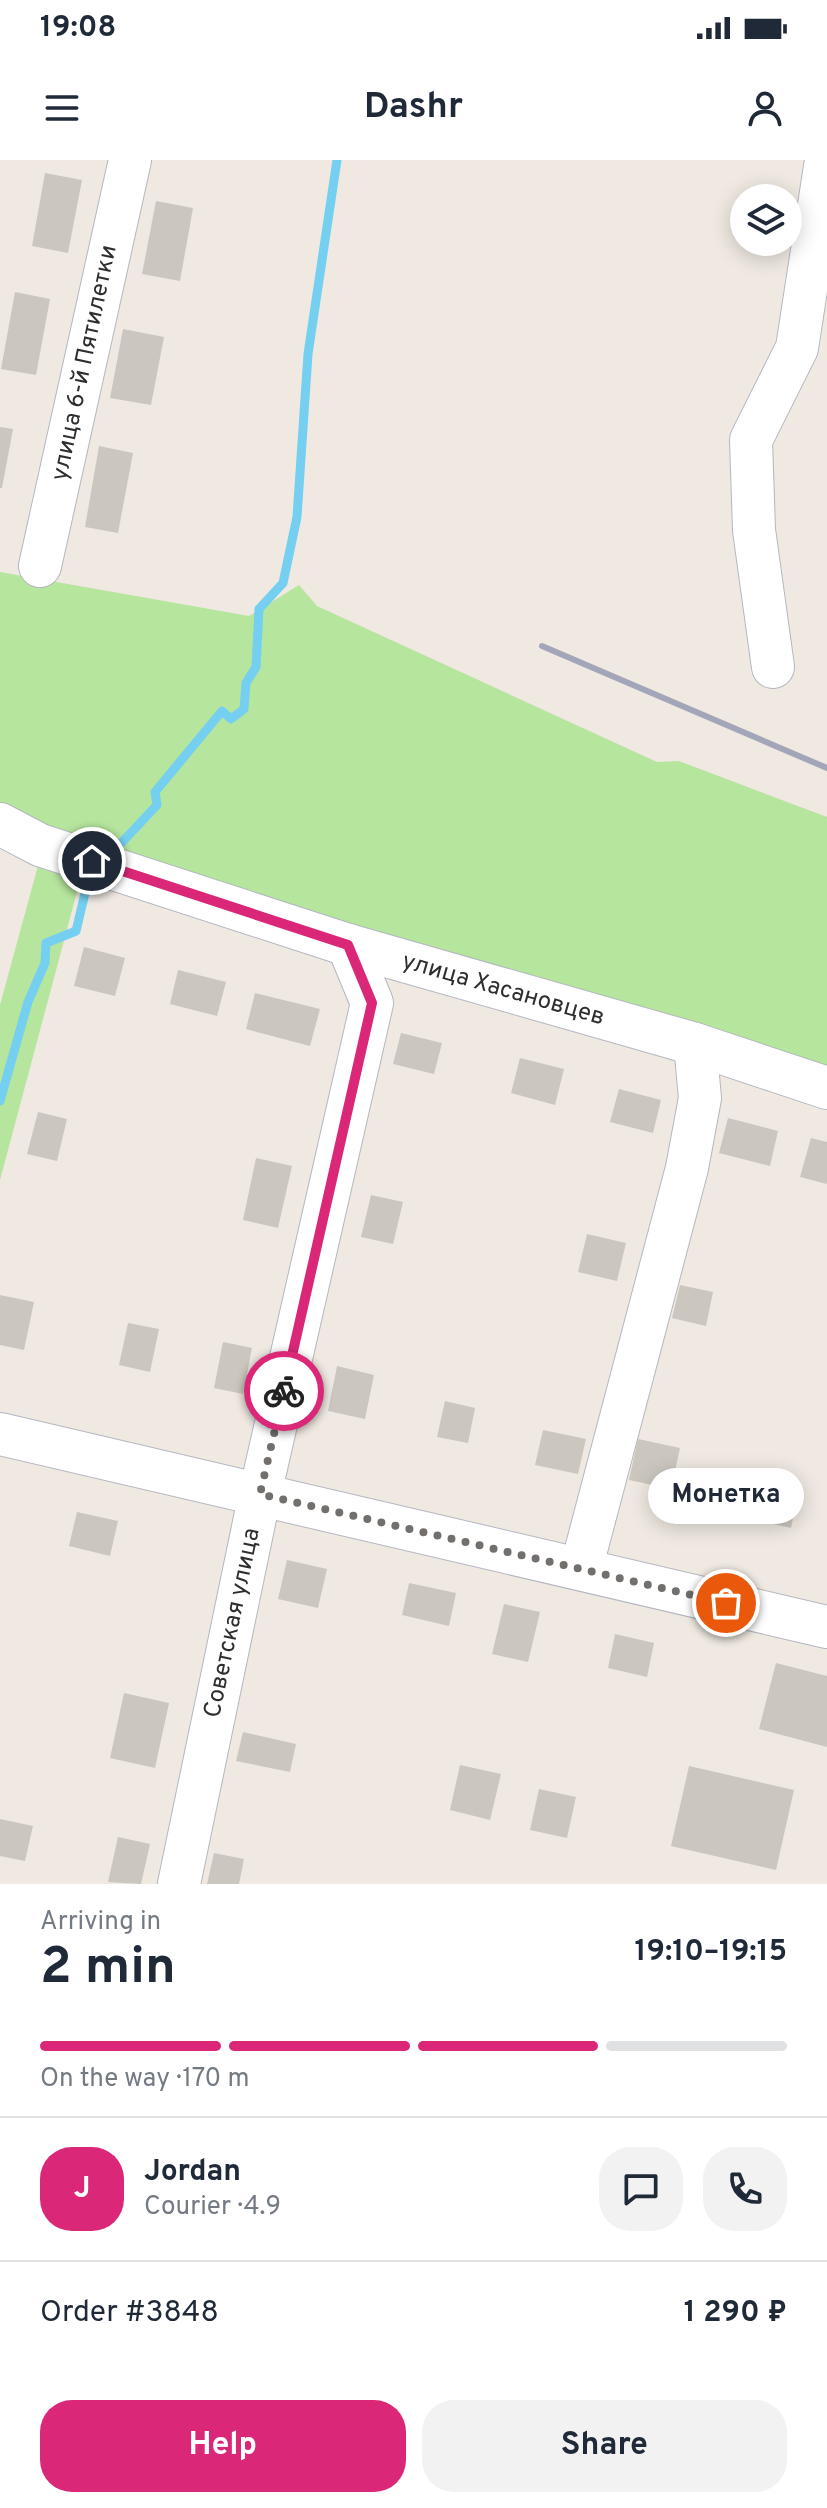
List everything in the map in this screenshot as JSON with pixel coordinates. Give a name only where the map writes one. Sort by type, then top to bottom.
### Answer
[{"type":"street","name":"улица 6-й Пятилетки","points":[[40,566],[130,160]]},
{"type":"street","points":[[773,667],[754,530],[751,440],[797,348],[826,160]]},
{"type":"street","name":"улица Хасановцев","points":[[0,824],[40,845],[348,945],[695,1044],[827,1088]]},
{"type":"street","name":"Советская улица","points":[[179,1884],[260,1494],[372,1003],[348,945]]},
{"type":"street","points":[[581,1569],[687,1168],[700,1098],[695,1044]]},
{"type":"street","points":[[0,1434],[827,1627]]},
{"type":"green space","points":[[0,572],[249,616],[299,585],[317,606],[657,762],[679,761],[827,817],[827,1080],[0,815]]},
{"type":"green space","points":[[39,862],[82,873],[0,1180],[0,1005]]},
{"type":"building","points":[[45,173],[82,180],[68,253],[32,246]]},
{"type":"building","points":[[156,201],[193,208],[180,281],[142,274]]},
{"type":"building","points":[[15,292],[50,299],[36,375],[1,369]]},
{"type":"building","points":[[123,329],[164,337],[151,405],[110,398]]},
{"type":"building","points":[[0,427],[13,429],[2,488],[0,488]]},
{"type":"building","points":[[99,446],[133,453],[118,533],[85,527]]},
{"type":"building","points":[[84,947],[125,958],[115,996],[74,986]]},
{"type":"building","points":[[178,970],[226,982],[217,1016],[170,1004]]},
{"type":"building","points":[[255,993],[320,1009],[310,1046],[246,1029]]},
{"type":"building","points":[[401,1033],[442,1043],[434,1074],[393,1064]]},
{"type":"building","points":[[520,1058],[564,1069],[555,1105],[511,1093]]},
{"type":"building","points":[[619,1089],[661,1100],[653,1133],[610,1122]]},
{"type":"building","points":[[38,1112],[67,1119],[57,1161],[27,1154]]},
{"type":"building","points":[[728,1118],[778,1131],[770,1166],[719,1153]]},
{"type":"building","points":[[811,1138],[827,1142],[827,1184],[800,1177]]},
{"type":"building","points":[[256,1158],[292,1166],[278,1228],[243,1220]]},
{"type":"building","points":[[371,1195],[403,1202],[393,1244],[361,1237]]},
{"type":"building","points":[[587,1234],[626,1243],[617,1281],[578,1272]]},
{"type":"building","points":[[680,1285],[713,1292],[706,1326],[672,1318]]},
{"type":"building","points":[[0,1295],[34,1302],[24,1350],[0,1345]]},
{"type":"building","points":[[128,1323],[159,1329],[150,1372],[119,1365]]},
{"type":"building","points":[[223,1342],[252,1348],[243,1394],[214,1388]]},
{"type":"building","points":[[337,1366],[374,1375],[365,1419],[328,1411]]},
{"type":"building","points":[[445,1401],[475,1408],[468,1443],[437,1437]]},
{"type":"building","points":[[543,1430],[586,1439],[578,1474],[535,1465]]},
{"type":"building","points":[[638,1439],[680,1448],[671,1489],[629,1480]]},
{"type":"building","points":[[753,1479],[799,1489],[791,1528],[745,1518]]},
{"type":"building","points":[[77,1512],[118,1521],[110,1556],[69,1546]]},
{"type":"building","points":[[287,1560],[327,1569],[318,1608],[278,1599]]},
{"type":"building","points":[[409,1583],[456,1593],[449,1626],[402,1615]]},
{"type":"building","points":[[504,1604],[540,1612],[528,1662],[492,1654]]},
{"type":"building","points":[[615,1634],[654,1643],[647,1677],[608,1668]]},
{"type":"building","points":[[776,1663],[827,1676],[827,1747],[759,1729]]},
{"type":"building","points":[[124,1693],[169,1703],[155,1768],[110,1758]]},
{"type":"building","points":[[243,1732],[296,1744],[290,1772],[236,1761]]},
{"type":"building","points":[[460,1765],[501,1774],[490,1820],[450,1810]]},
{"type":"building","points":[[689,1766],[794,1790],[776,1870],[671,1846]]},
{"type":"building","points":[[539,1789],[576,1797],[567,1838],[530,1830]]},
{"type":"building","points":[[0,1819],[33,1826],[25,1861],[0,1856]]},
{"type":"building","points":[[118,1837],[150,1844],[141,1884],[108,1882]]},
{"type":"building","points":[[214,1853],[244,1859],[239,1884],[207,1884]]},
{"type":"waterway","points":[[111,854],[157,805],[155,792],[222,711],[231,719],[244,709],[246,683],[256,667],[259,609],[283,583],[297,517],[308,354],[337,160]]},
{"type":"waterway","points":[[0,1101],[28,1002],[45,963],[46,943],[76,931],[86,889]]},
{"type":"railway","points":[[542,646],[827,768]]},
{"type":"way so far","points":[[284,1391],[260,1494],[726,1603]]},
{"type":"place","name":"Монетка","points":[[726,1603]]},
{"type":"route","points":[[92,861],[348,945],[372,1003],[284,1391]]}]
